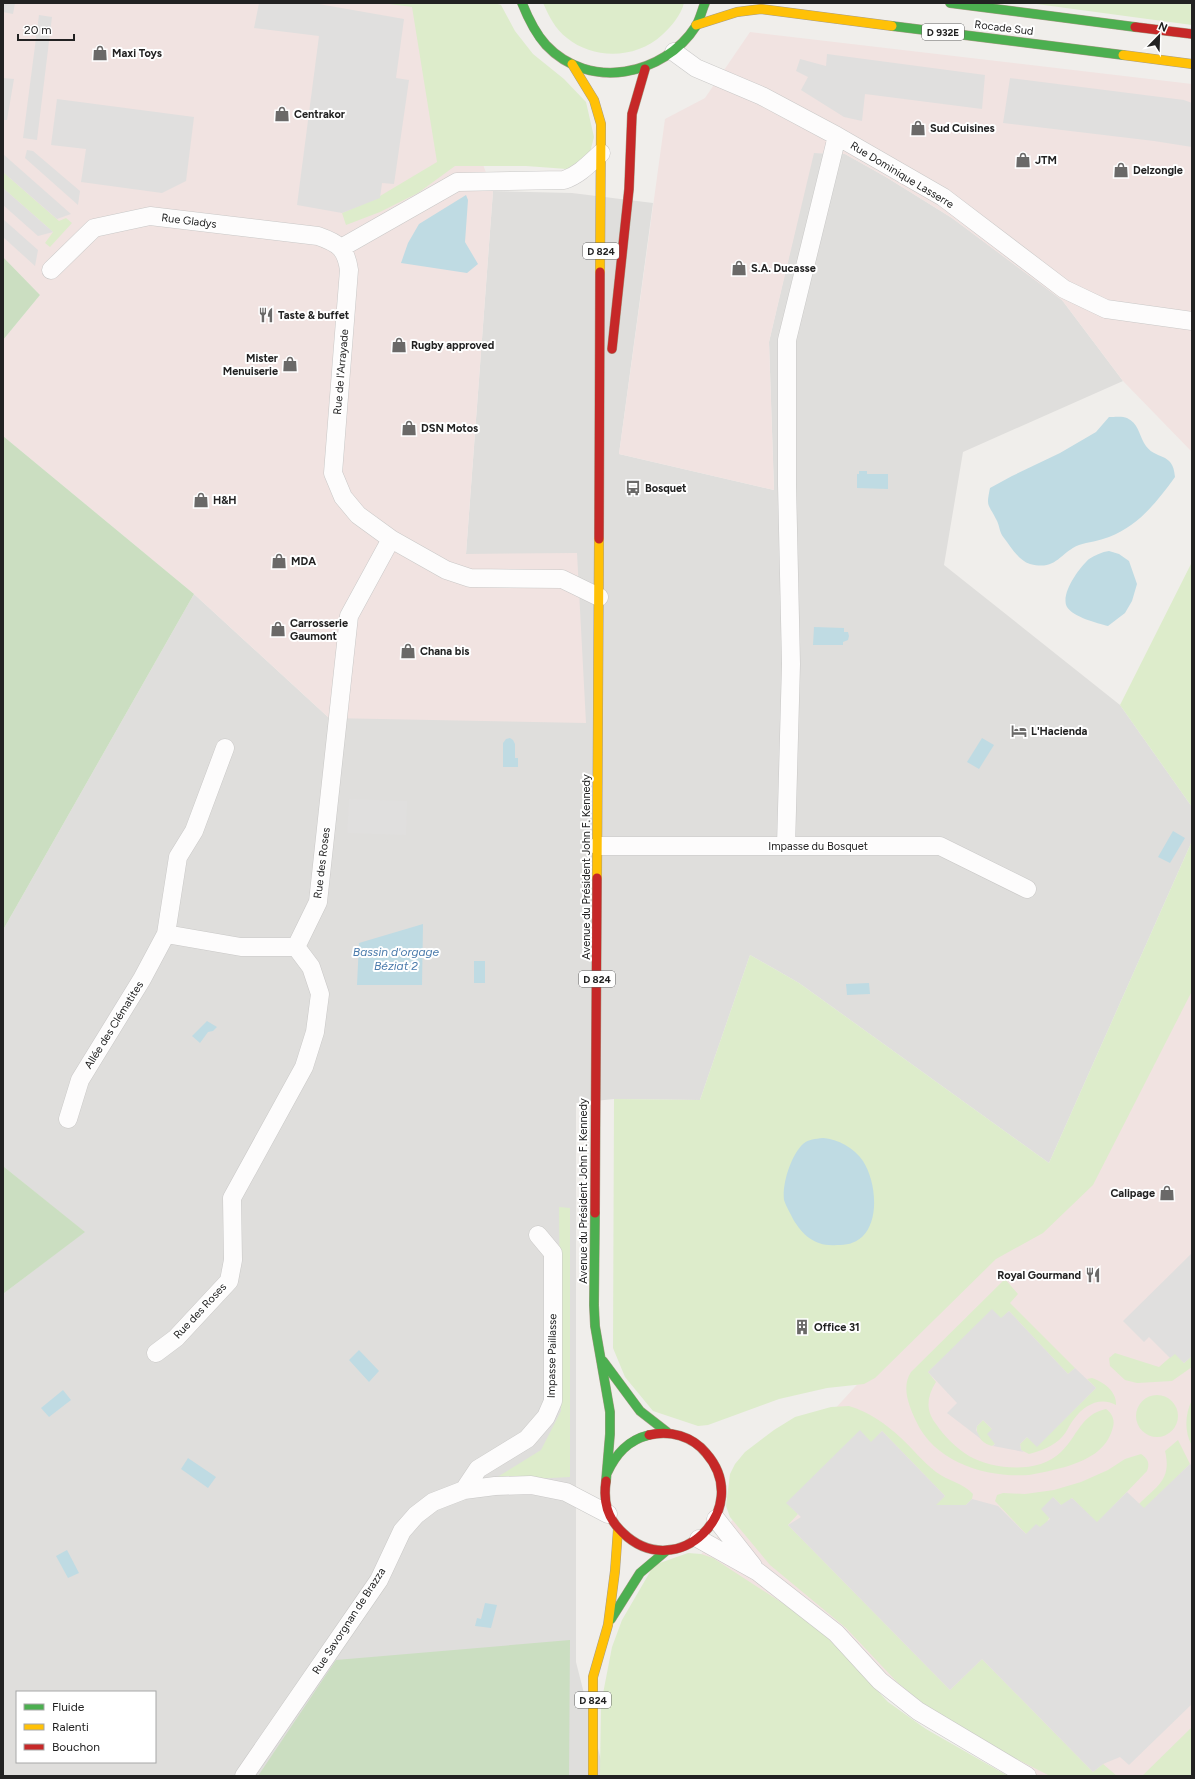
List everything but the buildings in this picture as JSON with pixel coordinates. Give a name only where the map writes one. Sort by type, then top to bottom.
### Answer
[{"type":"main road","points":[[522,3],[533,28],[550,49],[572,64],[596,72],[620,74],[645,68],[660,62],[674,52],[696,25],[705,3]]},
{"type":"main road","name":"Rocade Sud","points":[[950,3],[1192,34]]},
{"type":"main road","name":"Rocade Sud","points":[[696,25],[736,12],[761,9],[1192,64]]},
{"type":"main road","name":"Avenue du Président John F. Kennedy","points":[[572,64],[594,100],[601,124],[598,846],[594,1305],[597,1338],[602,1360],[610,1420],[607,1473]]},
{"type":"main road","name":"D 824","points":[[611,362],[629,189],[632,114],[645,68]]},
{"type":"main road","name":"Avenue du Président John F. Kennedy","points":[[600,446],[609,377]]},
{"type":"main road","name":"Avenue du Président John F. Kennedy","points":[[602,1360],[640,1411],[667,1432]]},
{"type":"main road","points":[[667,1432],[684,1435],[699,1443],[710,1454],[717,1466],[722,1480],[722,1500],[716,1519],[699,1539],[688,1545],[666,1551],[652,1550],[627,1539],[608,1514],[604,1497],[604,1484],[607,1473],[616,1455],[630,1442],[648,1434],[667,1432]]},
{"type":"main road","name":"D 824","points":[[593,1776],[593,1677],[608,1625],[615,1571],[618,1529]]},
{"type":"main road","name":"D 824","points":[[608,1625],[640,1573],[666,1551]]},
{"type":"street","name":"Rue Dominique Lasserre","points":[[674,52],[696,68],[762,96],[837,136],[943,197],[1064,289],[1106,309],[1192,321]]},
{"type":"street","points":[[786,846],[791,664],[787,484],[787,340],[837,136]]},
{"type":"street","points":[[341,248],[457,182],[564,180],[574,177],[601,153]]},
{"type":"street","name":"Rue Gladys","points":[[51,270],[94,228],[150,216],[318,236],[331,241],[341,248]]},
{"type":"street","name":"Rue de l'Arrayade","points":[[341,248],[348,257],[349,270],[333,473],[343,497],[358,515],[391,539],[446,570],[470,578],[562,579],[599,597]]},
{"type":"street","name":"Rue des Roses","points":[[156,1353],[176,1338],[229,1281],[233,1260],[232,1198],[304,1067],[316,1032],[320,994],[311,967],[296,947],[318,902],[349,616],[391,539]]},
{"type":"street","name":"Allée des Clématites","points":[[68,1119],[80,1080],[142,980],[166,934],[178,858],[194,831],[225,748]]},
{"type":"street","name":"Impasse du Bosquet","points":[[598,846],[940,846],[1027,889]]},
{"type":"street","points":[[166,934],[241,947],[296,947]]},
{"type":"street","name":"Impasse Paillasse","points":[[464,1490],[478,1469],[527,1439],[546,1417],[553,1400],[553,1253],[538,1235]]},
{"type":"street","name":"Rue Savorgnan de Brazza","points":[[244,1776],[378,1580],[402,1531],[416,1515],[433,1502],[464,1490],[495,1486],[531,1485],[566,1492],[608,1514]]},
{"type":"street","points":[[716,1519],[758,1572]]},
{"type":"street","points":[[699,1539],[758,1572],[836,1633],[880,1681],[918,1711],[1027,1776]]},
{"type":"shaded area","points":[[3,3],[422,3],[493,191],[466,554],[577,553],[586,723],[329,718],[194,594],[3,436],[3,340],[40,295],[3,257]]},
{"type":"shaded area","points":[[3,3],[15,3],[13,14],[3,12]]},
{"type":"shaded area","points":[[259,3],[313,3],[404,19],[396,78],[409,80],[394,184],[382,183],[380,198],[342,213],[297,205],[319,36],[254,28]]},
{"type":"shaded area","points":[[39,15],[52,17],[37,140],[23,138]]},
{"type":"shaded area","points":[[750,32],[1192,84],[1192,452],[1123,381],[1062,300],[952,218],[886,177],[845,154],[814,153],[769,342],[774,490],[619,454],[665,119],[705,98]]},
{"type":"shaded area","points":[[827,54],[985,75],[982,109],[865,94],[862,121],[844,117],[801,90],[808,77],[796,71],[800,59],[826,66]]},
{"type":"shaded area","points":[[3,78],[14,79],[7,120],[3,120]]},
{"type":"shaded area","points":[[1010,78],[1184,100],[1192,103],[1192,147],[1003,123]]},
{"type":"shaded area","points":[[57,99],[194,117],[186,181],[162,193],[81,182],[86,149],[51,145]]},
{"type":"shaded area","points":[[27,150],[33,151],[80,191],[78,205],[25,158]]},
{"type":"shaded area","points":[[813,153],[845,154],[886,177],[952,218],[1062,300],[1123,381],[963,452],[944,565],[1120,705],[1192,807],[1192,841],[1049,1163],[799,983],[750,955],[700,1100],[614,1099],[576,1103],[576,1662],[605,1776],[3,1776],[3,1294],[84,1232],[3,1166],[3,930],[194,594],[329,718],[466,554],[493,191],[572,193],[653,203],[619,454],[774,490],[769,342]]},
{"type":"shaded area","points":[[3,154],[71,214],[57,219],[3,172]]},
{"type":"shaded area","points":[[3,188],[53,232],[38,236],[3,205]]},
{"type":"shaded area","points":[[3,219],[38,250],[35,266],[3,237]]},
{"type":"shaded area","points":[[349,799],[407,801],[406,835],[347,833]]},
{"type":"shaded area","points":[[1192,918],[1192,1776],[1032,1776],[693,1563],[1109,1111]]},
{"type":"shaded area","points":[[1192,1253],[1192,1356],[1184,1363],[1175,1354],[1170,1358],[1149,1337],[1144,1342],[1123,1321]]},
{"type":"shaded area","points":[[992,1309],[1001,1318],[1009,1311],[1068,1374],[1075,1368],[1096,1388],[1037,1447],[1027,1437],[1020,1444],[1021,1450],[1024,1452],[993,1446],[995,1444],[987,1434],[992,1429],[983,1420],[977,1426],[976,1430],[981,1439],[947,1413],[957,1403],[928,1372]]},
{"type":"shaded area","points":[[860,1430],[871,1442],[882,1431],[945,1496],[936,1505],[966,1505],[972,1499],[998,1506],[1026,1534],[1036,1524],[1040,1527],[1050,1519],[1041,1509],[1053,1497],[1061,1505],[1072,1498],[1097,1522],[1127,1492],[1144,1508],[1190,1464],[1192,1466],[1192,1704],[1129,1765],[1120,1757],[1103,1764],[1093,1772],[982,1659],[950,1690],[788,1525],[801,1517],[786,1503]]},
{"type":"green space","points":[[382,3],[494,3],[501,5],[515,31],[533,54],[564,79],[586,102],[594,137],[589,156],[567,169],[526,166],[455,166],[418,193],[380,212],[346,225],[342,213],[375,199],[437,162],[412,7]]},
{"type":"green space","points":[[543,3],[684,3],[681,12],[672,25],[652,43],[640,49],[615,54],[590,50],[567,38],[556,26]]},
{"type":"green space","points":[[1029,3],[1192,3],[1192,25]]},
{"type":"green space","points":[[3,172],[59,221],[66,218],[72,223],[50,247],[45,243],[53,232],[3,188]]},
{"type":"green space","points":[[3,257],[40,295],[3,340]]},
{"type":"green space","points":[[3,436],[194,594],[3,930]]},
{"type":"green space","points":[[1192,562],[1192,807],[1120,705]]},
{"type":"green space","points":[[1192,841],[1192,991],[1093,1185],[1043,1233],[996,1259],[875,1378],[864,1384],[827,1388],[779,1399],[708,1425],[698,1426],[653,1411],[625,1377],[613,1348],[614,1099],[700,1100],[750,955],[799,983],[1049,1163]]},
{"type":"green space","points":[[3,1166],[85,1232],[3,1294]]},
{"type":"green space","points":[[559,1207],[570,1208],[570,1477],[491,1481],[541,1450],[561,1411]]},
{"type":"green space","points":[[1005,1279],[1018,1294],[1010,1303],[1075,1368],[1068,1374],[1009,1311],[1001,1319],[948,1353],[928,1372],[936,1382],[928,1403],[932,1419],[955,1446],[964,1453],[979,1461],[1003,1467],[1016,1468],[1041,1464],[1052,1459],[1067,1446],[1080,1427],[1091,1416],[1106,1409],[1110,1413],[1114,1422],[1110,1435],[1101,1448],[1095,1453],[1088,1458],[1065,1467],[1029,1475],[996,1474],[964,1465],[949,1457],[936,1448],[925,1436],[911,1409],[906,1390],[908,1378],[911,1372]]},
{"type":"green space","points":[[1115,1353],[1159,1367],[1175,1353],[1184,1363],[1192,1356],[1192,1367],[1172,1381],[1137,1383],[1125,1380],[1110,1366],[1109,1358]]},
{"type":"green space","points":[[1092,1378],[1109,1388],[1116,1400],[1116,1405],[1104,1401],[1093,1403],[1078,1414],[1064,1435],[1051,1446],[1029,1454],[1021,1450],[1020,1444],[1027,1437],[1037,1446],[1096,1388],[1087,1379]]},
{"type":"green space","points":[[1153,1395],[1161,1395],[1169,1398],[1175,1404],[1178,1416],[1175,1428],[1169,1434],[1161,1437],[1153,1437],[1145,1434],[1139,1428],[1136,1420],[1136,1412],[1139,1404],[1145,1398]]},
{"type":"green space","points":[[1192,1400],[1192,1446],[1189,1440],[1186,1423]]},
{"type":"green space","points":[[849,1406],[870,1415],[889,1428],[936,1472],[969,1490],[973,1494],[972,1499],[966,1505],[935,1505],[945,1496],[882,1431],[871,1443],[787,1503],[798,1514],[788,1525],[950,1690],[982,1659],[1093,1772],[1103,1764],[1117,1776],[1050,1776],[995,1748],[921,1702],[897,1682],[846,1628],[770,1565],[730,1517],[726,1506],[730,1474],[735,1464],[745,1452],[774,1430],[795,1417],[831,1407]]},
{"type":"green space","points":[[983,1420],[992,1429],[995,1444],[992,1446],[980,1439],[978,1436],[977,1426]]},
{"type":"green space","points":[[1178,1440],[1190,1464],[1144,1509],[1139,1504],[1157,1487],[1165,1476],[1167,1461],[1165,1451]]},
{"type":"green space","points":[[1141,1454],[1148,1461],[1147,1471],[1097,1523],[1072,1498],[1063,1507],[1053,1497],[1051,1512],[1047,1522],[1040,1528],[1026,1534],[995,1501],[997,1495],[1003,1493],[1025,1494],[1054,1490],[1081,1482],[1108,1470],[1125,1459]]},
{"type":"green space","points":[[688,1553],[701,1554],[713,1558],[793,1610],[828,1638],[888,1702],[926,1729],[1008,1776],[600,1776],[601,1704],[612,1647],[622,1620],[654,1565]]},
{"type":"green space","points":[[570,1640],[569,1776],[258,1776],[336,1660]]},
{"type":"green space","points":[[1192,1727],[1192,1776],[1142,1776]]},
{"type":"water","points":[[466,195],[468,200],[465,242],[478,264],[467,273],[401,263],[408,243],[419,224]]},
{"type":"water","points":[[1109,417],[1125,417],[1131,420],[1138,429],[1148,449],[1153,453],[1167,459],[1171,463],[1174,469],[1175,477],[1154,504],[1138,520],[1119,532],[1072,548],[1057,560],[1046,565],[1039,566],[1022,560],[1004,538],[988,505],[990,488],[1060,453],[1096,432]]},
{"type":"water","points":[[859,471],[867,471],[867,474],[888,474],[888,489],[857,488],[857,474],[859,474]]},
{"type":"water","points":[[1109,551],[1119,554],[1129,561],[1137,584],[1132,601],[1125,613],[1108,626],[1074,614],[1067,607],[1066,595],[1068,588],[1085,563],[1094,556]]},
{"type":"water","points":[[814,627],[844,628],[844,632],[848,632],[848,640],[843,642],[843,645],[813,645]]},
{"type":"water","points":[[510,738],[515,744],[515,758],[518,758],[518,767],[503,767],[503,743],[506,739]]},
{"type":"water","points":[[982,738],[994,745],[979,769],[967,762]]},
{"type":"water","points":[[1173,831],[1185,838],[1170,863],[1158,857]]},
{"type":"water","name":"Bassin d'orgage Béziat 2","points":[[423,924],[422,985],[357,985],[359,943]]},
{"type":"water","points":[[474,961],[485,961],[485,983],[474,983]]},
{"type":"water","points":[[869,983],[870,994],[847,995],[846,984]]},
{"type":"water","points":[[207,1021],[217,1027],[213,1031],[208,1032],[200,1043],[192,1036]]},
{"type":"water","points":[[823,1138],[840,1142],[855,1152],[863,1161],[871,1179],[874,1200],[872,1221],[868,1230],[862,1237],[850,1244],[829,1245],[816,1242],[811,1239],[801,1231],[789,1212],[784,1200],[784,1186],[788,1170],[795,1155],[805,1142]]},
{"type":"water","points":[[359,1350],[379,1371],[369,1382],[349,1360]]},
{"type":"water","points":[[63,1390],[71,1400],[49,1417],[41,1408]]},
{"type":"water","points":[[188,1458],[216,1477],[208,1488],[181,1469]]},
{"type":"water","points":[[67,1550],[79,1573],[68,1578],[56,1556]]},
{"type":"water","points":[[485,1603],[497,1605],[491,1628],[475,1626],[477,1618],[481,1619]]},
{"type":"traffic: fast","points":[[522,3],[532,25],[546,45],[563,59],[583,68],[604,72],[625,72],[646,66],[665,57],[682,43],[696,26],[705,3]]},
{"type":"traffic: fast","points":[[950,3],[1135,27]]},
{"type":"traffic: fast","points":[[892,26],[1123,55]]},
{"type":"traffic: fast","points":[[595,1213],[595,1326],[610,1412],[610,1434],[606,1481]]},
{"type":"traffic: fast","points":[[603,1361],[640,1411],[667,1432]]},
{"type":"traffic: fast","points":[[607,1473],[614,1460],[629,1444],[649,1435]]},
{"type":"traffic: fast","points":[[611,1619],[640,1573],[666,1551]]},
{"type":"traffic: slow","points":[[696,25],[737,12],[761,9],[892,26]]},
{"type":"traffic: slow","points":[[1123,55],[1192,64]]},
{"type":"traffic: slow","points":[[572,64],[594,100],[601,124],[600,272]]},
{"type":"traffic: slow","points":[[597,878],[599,539]]},
{"type":"traffic: slow","points":[[593,1776],[593,1677],[608,1625],[615,1571],[618,1529]]},
{"type":"traffic: jam","points":[[1135,27],[1192,34]]},
{"type":"traffic: jam","points":[[612,349],[629,189],[632,114],[645,69]]},
{"type":"traffic: jam","points":[[599,539],[600,272]]},
{"type":"traffic: jam","points":[[595,1213],[597,878]]},
{"type":"traffic: jam","points":[[606,1481],[605,1496],[607,1509],[613,1522],[623,1533],[644,1547],[666,1550],[686,1545],[703,1534],[716,1517],[721,1496],[719,1475],[706,1453],[694,1442],[673,1434],[665,1433],[649,1435]]},
{"type":"place","name":"Maxi Toys","points":[[100,53]]},
{"type":"place","name":"Centrakor","points":[[282,114]]},
{"type":"place","name":"Sud Cuisines","points":[[918,128]]},
{"type":"place","name":"JTM","points":[[1023,160]]},
{"type":"place","name":"Delzongle","points":[[1121,170]]},
{"type":"place","name":"S.A. Ducasse","points":[[739,268]]},
{"type":"place","name":"Taste & buffet","points":[[266,315]]},
{"type":"place","name":"Rugby approved","points":[[399,345]]},
{"type":"place","name":"Mister Menuiserie","points":[[290,364]]},
{"type":"place","name":"DSN Motos","points":[[409,428]]},
{"type":"place","name":"Bosquet","points":[[633,488]]},
{"type":"place","name":"H&H","points":[[201,500]]},
{"type":"place","name":"MDA","points":[[279,561]]},
{"type":"place","name":"Carrosserie Gaumont","points":[[278,629]]},
{"type":"place","name":"Chana bis","points":[[408,651]]},
{"type":"place","name":"L'Hacienda","points":[[1019,731]]},
{"type":"place","name":"Calipage","points":[[1167,1193]]},
{"type":"place","name":"Royal Gourmand","points":[[1093,1275]]},
{"type":"place","name":"Office 31","points":[[802,1327]]}]
